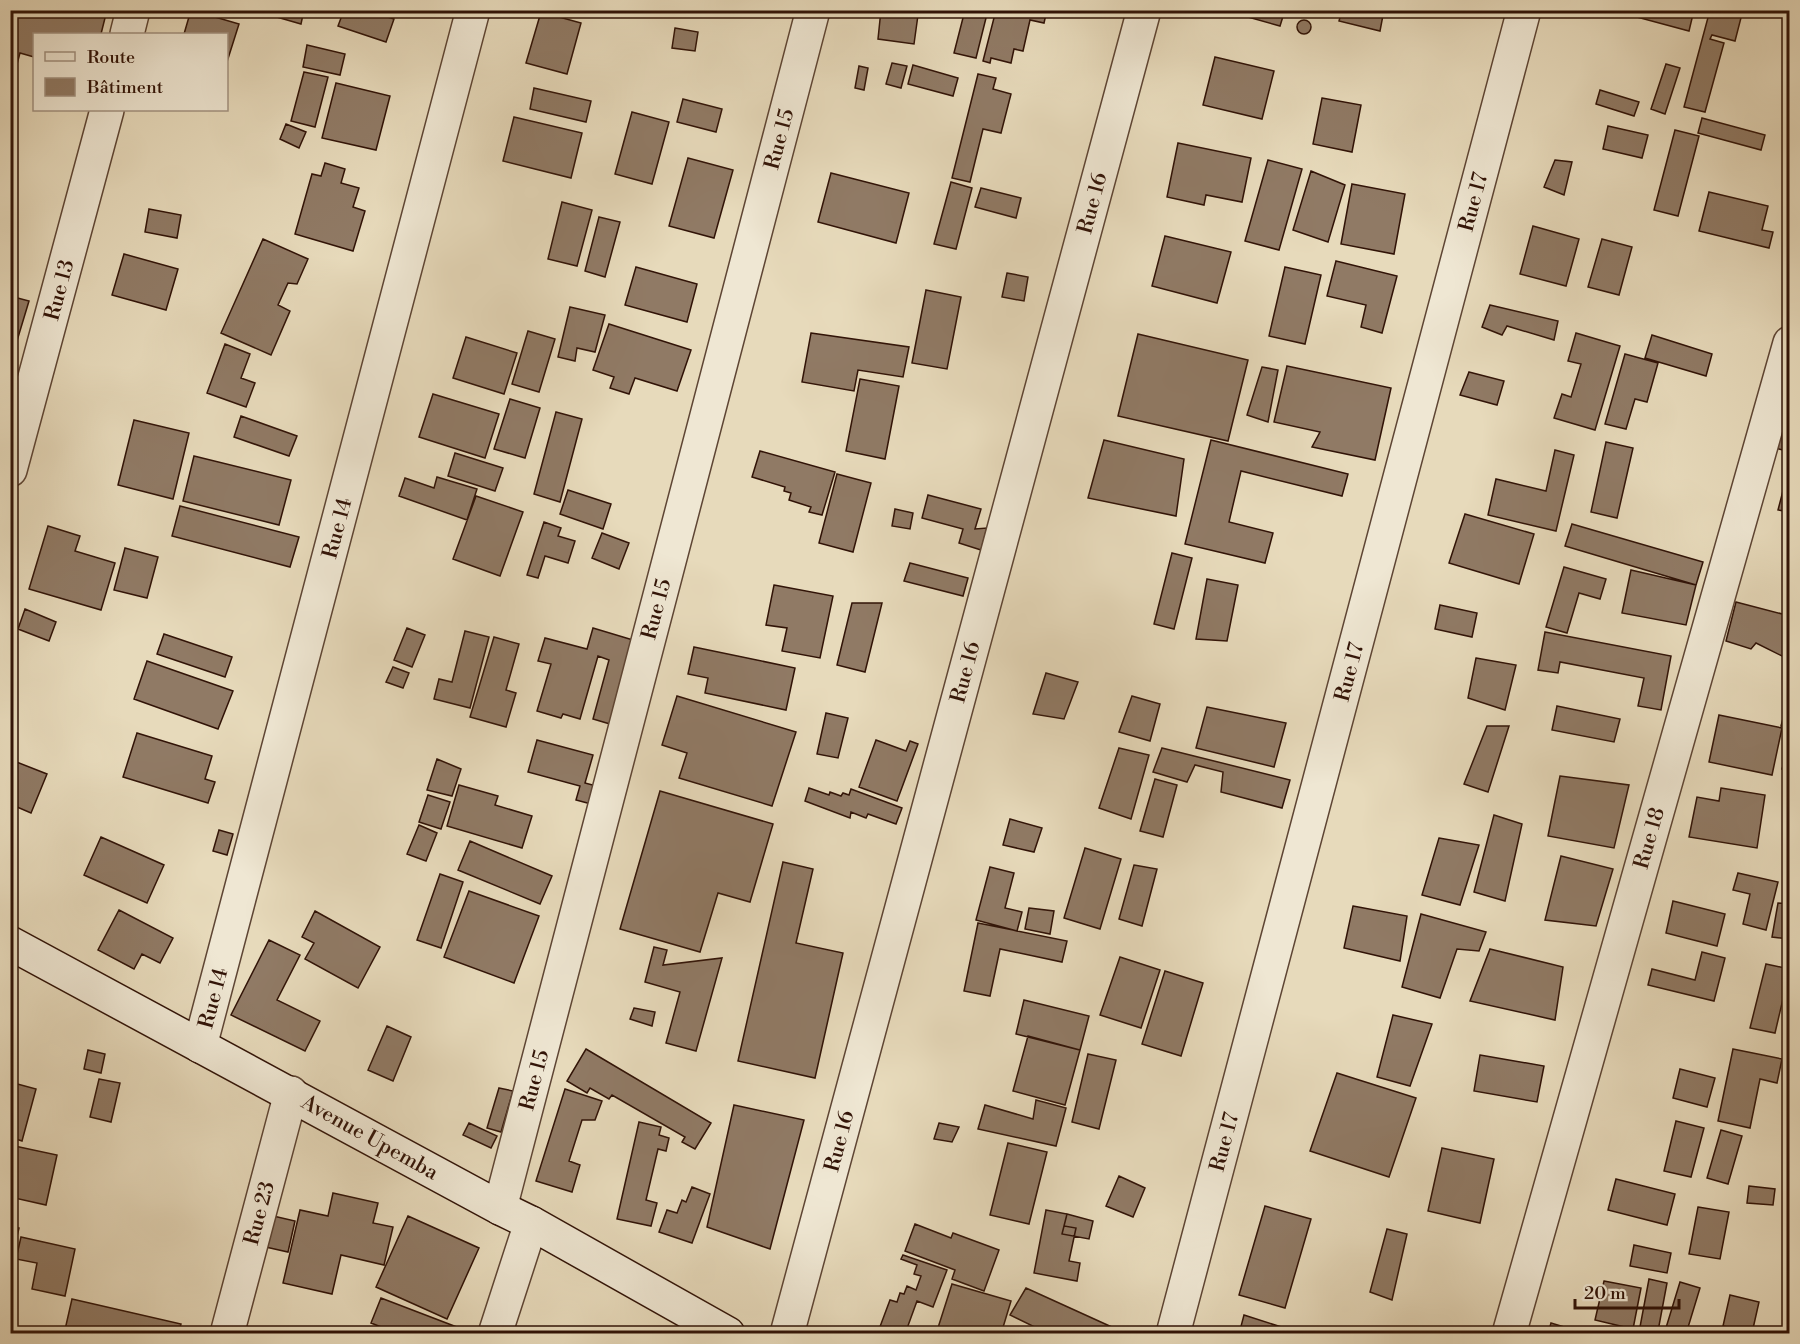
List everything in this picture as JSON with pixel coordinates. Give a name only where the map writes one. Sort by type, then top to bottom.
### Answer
[{"type":"street","points":[[127,33],[133,10]]},
{"type":"street","name":"Rue 14","points":[[200,1046],[473,10]]},
{"type":"street","name":"Rue 15","points":[[500,1208],[813,10]]},
{"type":"street","name":"Rue 16","points":[[787,1334],[1144,10]]},
{"type":"street","name":"Rue 17","points":[[1173,1334],[1524,10]]},
{"type":"street","name":"Rue 13","points":[[10,470],[107,111]]},
{"type":"street","name":"Rue 18","points":[[1509,1334],[1790,343]]},
{"type":"street","name":"Avenue Upemba","points":[[10,943],[531,1223],[728,1334]]},
{"type":"street","name":"Rue 23","points":[[227,1334],[291,1093]]},
{"type":"street","points":[[495,1334],[531,1223]]},
{"type":"building","points":[[10,10],[107,10],[101,33],[33,33],[33,57],[20,53],[17,64],[10,62]]},
{"type":"building","points":[[191,10],[239,24],[228,59],[228,33],[184,33]]},
{"type":"building","points":[[274,10],[304,10],[301,24],[273,16]]},
{"type":"building","points":[[344,10],[366,10],[394,19],[386,42],[338,26]]},
{"type":"building","points":[[881,10],[905,10],[905,14],[918,15],[914,44],[878,39]]},
{"type":"building","points":[[965,10],[988,10],[976,58],[954,53]]},
{"type":"building","points":[[996,10],[1047,10],[1044,23],[1030,20],[1023,51],[1014,49],[1011,63],[991,58],[990,63],[983,61]]},
{"type":"building","points":[[1223,10],[1285,10],[1280,26]]},
{"type":"building","points":[[1322,10],[1384,10],[1380,31],[1339,21],[1341,14],[1322,12]]},
{"type":"building","points":[[1618,10],[1694,10],[1689,31],[1618,12]]},
{"type":"building","points":[[1710,10],[1743,10],[1735,41],[1712,35],[1710,39],[1724,43],[1705,112],[1684,107]]},
{"type":"building","points":[[541,12],[581,23],[567,74],[526,63]]},
{"type":"building","points":[[1304,20],[1309,22],[1311,27],[1309,32],[1304,34],[1299,32],[1297,27],[1299,22]]},
{"type":"building","points":[[675,28],[698,32],[695,51],[672,48]]},
{"type":"building","points":[[307,45],[345,54],[340,75],[303,67]]},
{"type":"building","points":[[1215,57],[1274,71],[1262,119],[1203,105]]},
{"type":"building","points":[[892,63],[907,66],[901,88],[886,84]]},
{"type":"building","points":[[1666,64],[1680,68],[1665,114],[1651,109]]},
{"type":"building","points":[[913,65],[958,78],[953,96],[908,84]]},
{"type":"building","points":[[859,66],[868,68],[864,90],[855,88]]},
{"type":"building","points":[[304,72],[328,77],[315,127],[291,121]]},
{"type":"building","points":[[978,74],[996,78],[993,89],[1011,94],[1001,133],[983,129],[970,182],[952,178]]},
{"type":"building","points":[[336,83],[390,96],[376,150],[322,138]]},
{"type":"building","points":[[534,88],[591,101],[586,122],[530,109]]},
{"type":"building","points":[[1600,90],[1639,102],[1634,116],[1596,104]]},
{"type":"building","points":[[1322,98],[1361,105],[1352,152],[1313,144]]},
{"type":"building","points":[[683,99],[722,109],[716,132],[677,122]]},
{"type":"building","points":[[632,112],[669,122],[652,184],[615,174]]},
{"type":"building","points":[[514,117],[582,133],[571,178],[503,161]]},
{"type":"building","points":[[1702,118],[1765,135],[1761,150],[1698,133]]},
{"type":"building","points":[[286,124],[306,132],[299,148],[280,139]]},
{"type":"building","points":[[1608,126],[1648,135],[1642,158],[1603,149]]},
{"type":"building","points":[[1675,130],[1699,136],[1678,216],[1654,210]]},
{"type":"building","points":[[1178,143],[1251,158],[1242,202],[1206,195],[1204,205],[1167,197]]},
{"type":"building","points":[[688,158],[733,170],[714,238],[669,226]]},
{"type":"building","points":[[1268,160],[1302,169],[1279,250],[1245,241]]},
{"type":"building","points":[[1555,160],[1572,162],[1564,195],[1544,187]]},
{"type":"building","points":[[325,163],[345,169],[341,183],[359,188],[353,207],[365,211],[353,251],[295,234],[312,174],[321,176]]},
{"type":"building","points":[[1311,171],[1345,185],[1328,242],[1293,230]]},
{"type":"building","points":[[831,173],[909,193],[896,243],[818,222]]},
{"type":"building","points":[[951,182],[972,188],[956,249],[934,244]]},
{"type":"building","points":[[1352,184],[1405,194],[1394,254],[1341,244]]},
{"type":"building","points":[[981,188],[1021,198],[1016,218],[975,207]]},
{"type":"building","points":[[1709,192],[1768,206],[1762,230],[1773,232],[1769,248],[1699,231]]},
{"type":"building","points":[[562,202],[592,210],[577,266],[548,259]]},
{"type":"building","points":[[149,209],[181,215],[177,238],[145,232]]},
{"type":"building","points":[[599,217],[620,222],[605,277],[585,271]]},
{"type":"building","points":[[1533,226],[1579,239],[1566,286],[1520,274]]},
{"type":"building","points":[[1165,236],[1231,252],[1217,303],[1152,286]]},
{"type":"building","points":[[263,239],[308,259],[297,284],[288,283],[278,305],[290,311],[271,355],[221,333]]},
{"type":"building","points":[[1602,239],[1632,247],[1619,295],[1588,287]]},
{"type":"building","points":[[124,254],[178,269],[166,310],[112,295]]},
{"type":"building","points":[[1336,261],[1397,276],[1382,333],[1361,327],[1366,305],[1327,296]]},
{"type":"building","points":[[636,267],[697,284],[687,322],[625,305]]},
{"type":"building","points":[[1285,267],[1321,275],[1305,344],[1269,336]]},
{"type":"building","points":[[1007,273],[1028,277],[1024,301],[1002,297]]},
{"type":"building","points":[[926,290],[961,297],[947,369],[912,363]]},
{"type":"building","points":[[10,296],[29,301],[10,364]]},
{"type":"building","points":[[1490,305],[1558,321],[1554,340],[1507,326],[1502,335],[1482,327]]},
{"type":"building","points":[[570,307],[605,315],[595,352],[577,348],[575,361],[558,357]]},
{"type":"building","points":[[609,324],[691,350],[677,391],[635,378],[629,394],[610,388],[614,377],[593,370]]},
{"type":"building","points":[[528,331],[555,339],[539,392],[512,384]]},
{"type":"building","points":[[811,333],[909,347],[903,377],[858,370],[854,391],[802,382]]},
{"type":"building","points":[[1576,333],[1620,346],[1595,430],[1554,418],[1562,394],[1571,397],[1581,364],[1568,361]]},
{"type":"building","points":[[1138,334],[1248,360],[1228,441],[1118,416]]},
{"type":"building","points":[[1652,335],[1712,354],[1706,376],[1645,358]]},
{"type":"building","points":[[466,337],[517,353],[504,394],[453,378]]},
{"type":"building","points":[[225,344],[250,354],[241,378],[255,383],[246,407],[207,393]]},
{"type":"building","points":[[1625,354],[1658,363],[1647,402],[1635,399],[1626,429],[1605,424]]},
{"type":"building","points":[[1287,366],[1391,388],[1375,460],[1312,447],[1320,432],[1274,422]]},
{"type":"building","points":[[1262,367],[1278,370],[1268,422],[1247,415]]},
{"type":"building","points":[[1469,372],[1504,381],[1497,405],[1460,395]]},
{"type":"building","points":[[860,379],[899,386],[885,459],[846,451]]},
{"type":"building","points":[[433,394],[499,414],[485,458],[419,437]]},
{"type":"building","points":[[510,399],[540,408],[525,458],[494,449]]},
{"type":"building","points":[[1784,411],[1790,413],[1790,452],[1775,448]]},
{"type":"building","points":[[556,412],[582,419],[560,502],[534,494]]},
{"type":"building","points":[[241,416],[297,436],[289,456],[234,437]]},
{"type":"building","points":[[134,420],[189,433],[173,499],[118,485]]},
{"type":"building","points":[[1104,440],[1184,459],[1176,516],[1088,498]]},
{"type":"building","points":[[1211,440],[1348,474],[1342,496],[1241,471],[1229,522],[1273,533],[1265,563],[1185,544]]},
{"type":"building","points":[[1606,442],[1633,448],[1617,518],[1591,512]]},
{"type":"building","points":[[1555,450],[1574,455],[1556,531],[1488,515],[1496,479],[1546,491]]},
{"type":"building","points":[[760,451],[835,472],[822,515],[809,512],[811,507],[789,500],[791,493],[784,491],[785,487],[752,477]]},
{"type":"building","points":[[455,453],[503,468],[495,491],[448,476]]},
{"type":"building","points":[[194,456],[291,480],[279,525],[183,501]]},
{"type":"building","points":[[1790,464],[1790,512],[1778,510]]},
{"type":"building","points":[[837,474],[871,483],[853,552],[819,543]]},
{"type":"building","points":[[437,477],[477,489],[467,520],[399,496],[405,478],[434,488]]},
{"type":"building","points":[[568,490],[611,504],[603,529],[560,514]]},
{"type":"building","points":[[928,495],[981,509],[975,529],[987,528],[981,550],[959,543],[963,529],[922,518]]},
{"type":"building","points":[[476,496],[523,512],[500,576],[453,559]]},
{"type":"building","points":[[180,506],[299,537],[290,567],[172,536]]},
{"type":"building","points":[[895,509],[913,513],[910,529],[892,526]]},
{"type":"building","points":[[1465,514],[1534,534],[1519,584],[1449,563]]},
{"type":"building","points":[[544,522],[561,528],[558,536],[575,541],[568,563],[545,556],[538,578],[527,575]]},
{"type":"building","points":[[1572,524],[1703,562],[1696,585],[1565,546]]},
{"type":"building","points":[[48,526],[80,536],[75,551],[115,563],[101,610],[29,589]]},
{"type":"building","points":[[602,533],[629,543],[619,569],[592,558]]},
{"type":"building","points":[[125,548],[158,557],[147,598],[114,590]]},
{"type":"building","points":[[1172,553],[1192,558],[1174,629],[1154,624]]},
{"type":"building","points":[[910,563],[968,578],[963,596],[904,581]]},
{"type":"building","points":[[1564,567],[1606,579],[1600,599],[1579,593],[1567,633],[1546,627]]},
{"type":"building","points":[[1631,570],[1696,585],[1686,625],[1622,613]]},
{"type":"building","points":[[1207,579],[1238,585],[1227,641],[1196,639]]},
{"type":"building","points":[[774,585],[833,596],[820,658],[782,651],[787,628],[766,625]]},
{"type":"building","points":[[1736,602],[1790,616],[1790,647],[1786,658],[1756,643],[1751,649],[1726,641]]},
{"type":"building","points":[[852,603],[882,603],[865,672],[837,665]]},
{"type":"building","points":[[1440,605],[1477,613],[1472,637],[1435,629]]},
{"type":"building","points":[[25,609],[56,622],[49,641],[18,629]]},
{"type":"building","points":[[407,628],[425,635],[412,667],[394,660]]},
{"type":"building","points":[[593,628],[633,640],[610,724],[593,719],[609,660],[598,656],[580,719],[563,714],[561,718],[537,711],[551,664],[538,661],[545,638],[587,649]]},
{"type":"building","points":[[465,631],[489,637],[470,708],[434,699],[439,679],[452,682]]},
{"type":"building","points":[[1545,632],[1671,656],[1661,710],[1638,706],[1644,678],[1560,662],[1558,673],[1538,670]]},
{"type":"building","points":[[164,634],[232,657],[225,677],[157,654]]},
{"type":"building","points":[[494,637],[519,644],[506,690],[516,693],[506,727],[470,717]]},
{"type":"building","points":[[694,647],[795,668],[786,710],[705,693],[708,678],[688,674]]},
{"type":"building","points":[[1476,658],[1516,665],[1505,710],[1468,698]]},
{"type":"building","points":[[147,661],[233,691],[218,729],[134,699]]},
{"type":"building","points":[[393,667],[409,673],[403,688],[386,682]]},
{"type":"building","points":[[1046,673],[1078,682],[1064,719],[1033,714]]},
{"type":"building","points":[[677,696],[796,732],[772,806],[679,778],[687,753],[662,745]]},
{"type":"building","points":[[1132,696],[1160,704],[1150,741],[1119,732]]},
{"type":"building","points":[[1557,706],[1620,719],[1614,742],[1552,730]]},
{"type":"building","points":[[1207,707],[1286,723],[1274,767],[1196,748]]},
{"type":"building","points":[[1785,711],[1790,712],[1790,729],[1781,726]]},
{"type":"building","points":[[826,713],[848,718],[838,758],[817,754]]},
{"type":"building","points":[[1719,715],[1782,728],[1772,775],[1709,762]]},
{"type":"building","points":[[1487,726],[1509,726],[1488,792],[1464,784]]},
{"type":"building","points":[[137,733],[212,756],[205,779],[215,782],[208,803],[123,777]]},
{"type":"building","points":[[537,740],[593,755],[585,783],[600,787],[595,805],[576,800],[580,786],[528,772]]},
{"type":"building","points":[[876,740],[906,751],[910,741],[918,744],[897,801],[859,787]]},
{"type":"building","points":[[1790,743],[1790,771],[1782,769]]},
{"type":"building","points":[[1119,748],[1149,755],[1131,819],[1099,808]]},
{"type":"building","points":[[1162,748],[1290,780],[1282,808],[1221,792],[1223,772],[1195,765],[1187,782],[1153,772]]},
{"type":"building","points":[[10,752],[16,754],[14,761],[47,774],[31,813],[10,804]]},
{"type":"building","points":[[437,759],[461,769],[452,796],[427,790]]},
{"type":"building","points":[[1560,776],[1629,785],[1614,848],[1548,836]]},
{"type":"building","points":[[1155,779],[1177,785],[1163,837],[1140,831]]},
{"type":"building","points":[[459,785],[498,796],[495,805],[532,816],[522,848],[447,826]]},
{"type":"building","points":[[809,788],[829,795],[830,792],[841,796],[843,793],[849,795],[851,789],[902,808],[896,824],[868,814],[866,818],[851,812],[850,818],[805,801]]},
{"type":"building","points":[[1721,788],[1765,795],[1757,848],[1689,837],[1697,797],[1719,801]]},
{"type":"building","points":[[660,791],[773,824],[750,902],[718,893],[700,952],[620,929]]},
{"type":"building","points":[[428,795],[450,802],[441,829],[419,822]]},
{"type":"building","points":[[1494,815],[1522,824],[1505,901],[1474,892]]},
{"type":"building","points":[[1010,819],[1042,828],[1034,852],[1003,845]]},
{"type":"building","points":[[419,825],[437,833],[426,861],[407,854]]},
{"type":"building","points":[[219,830],[233,834],[227,855],[213,851]]},
{"type":"building","points":[[101,837],[164,865],[147,903],[84,875]]},
{"type":"building","points":[[1439,838],[1479,845],[1460,905],[1422,895]]},
{"type":"building","points":[[470,841],[552,876],[540,904],[458,870]]},
{"type":"building","points":[[1085,848],[1121,859],[1100,929],[1064,918]]},
{"type":"building","points":[[1561,856],[1613,869],[1596,926],[1545,920]]},
{"type":"building","points":[[783,862],[813,869],[796,943],[843,953],[815,1078],[738,1061]]},
{"type":"building","points":[[1134,865],[1157,869],[1142,926],[1119,919]]},
{"type":"building","points":[[990,867],[1014,873],[1005,908],[1022,912],[1017,931],[976,920]]},
{"type":"building","points":[[1738,873],[1778,882],[1766,930],[1743,924],[1750,894],[1733,890]]},
{"type":"building","points":[[440,874],[463,882],[441,948],[417,940]]},
{"type":"building","points":[[469,891],[539,916],[514,983],[444,957]]},
{"type":"building","points":[[1673,901],[1725,914],[1717,946],[1666,933]]},
{"type":"building","points":[[1778,903],[1790,904],[1790,939],[1772,937]]},
{"type":"building","points":[[1353,906],[1407,916],[1400,961],[1344,948]]},
{"type":"building","points":[[1029,908],[1054,911],[1050,934],[1025,929]]},
{"type":"building","points":[[119,910],[173,938],[160,963],[142,954],[134,969],[98,950]]},
{"type":"building","points":[[315,911],[380,947],[358,988],[305,959],[314,943],[302,937]]},
{"type":"building","points":[[1421,914],[1486,932],[1479,951],[1457,949],[1440,998],[1402,987]]},
{"type":"building","points":[[978,923],[1067,941],[1062,962],[1000,949],[990,996],[964,991]]},
{"type":"building","points":[[269,940],[300,955],[277,1000],[320,1021],[305,1051],[231,1015]]},
{"type":"building","points":[[654,947],[667,950],[663,965],[722,958],[696,1051],[666,1043],[680,992],[645,982]]},
{"type":"building","points":[[1490,949],[1563,967],[1555,1020],[1470,1001]]},
{"type":"building","points":[[1702,952],[1725,958],[1714,1001],[1648,985],[1652,969],[1695,980]]},
{"type":"building","points":[[1120,957],[1160,970],[1141,1028],[1100,1015]]},
{"type":"building","points":[[1766,964],[1790,969],[1775,1033],[1750,1028]]},
{"type":"building","points":[[1165,971],[1203,983],[1181,1056],[1142,1044]]},
{"type":"building","points":[[1024,1000],[1089,1016],[1080,1050],[1016,1034]]},
{"type":"building","points":[[634,1008],[655,1012],[652,1026],[630,1019]]},
{"type":"building","points":[[1393,1015],[1432,1024],[1410,1086],[1377,1077]]},
{"type":"building","points":[[387,1026],[411,1037],[393,1081],[368,1070]]},
{"type":"building","points":[[1028,1036],[1080,1050],[1065,1105],[1013,1091]]},
{"type":"building","points":[[586,1049],[711,1123],[695,1149],[682,1142],[685,1137],[612,1095],[609,1099],[590,1088],[587,1093],[567,1081]]},
{"type":"building","points":[[1733,1049],[1782,1059],[1777,1083],[1760,1079],[1750,1128],[1718,1121]]},
{"type":"building","points":[[88,1050],[105,1054],[101,1073],[84,1069]]},
{"type":"building","points":[[1088,1054],[1116,1060],[1099,1129],[1072,1122]]},
{"type":"building","points":[[1480,1055],[1544,1066],[1537,1102],[1474,1091]]},
{"type":"building","points":[[1680,1069],[1715,1078],[1707,1107],[1673,1098]]},
{"type":"building","points":[[1337,1073],[1416,1098],[1389,1177],[1310,1151]]},
{"type":"building","points":[[99,1079],[120,1083],[111,1122],[90,1117]]},
{"type":"building","points":[[10,1082],[36,1089],[22,1141],[10,1137]]},
{"type":"building","points":[[499,1088],[513,1091],[501,1132],[487,1128]]},
{"type":"building","points":[[565,1089],[602,1101],[595,1120],[582,1120],[569,1161],[580,1165],[572,1192],[536,1181]]},
{"type":"building","points":[[1036,1100],[1066,1108],[1056,1146],[978,1129],[985,1105],[1033,1119]]},
{"type":"building","points":[[734,1105],[804,1120],[770,1249],[707,1227]]},
{"type":"building","points":[[1676,1121],[1704,1128],[1691,1177],[1664,1171]]},
{"type":"building","points":[[639,1122],[661,1127],[659,1135],[669,1138],[666,1151],[658,1149],[646,1200],[657,1203],[651,1226],[617,1219]]},
{"type":"building","points":[[469,1123],[497,1136],[491,1148],[463,1135]]},
{"type":"building","points":[[939,1123],[959,1127],[952,1142],[934,1139]]},
{"type":"building","points":[[1721,1130],[1742,1136],[1728,1184],[1707,1178]]},
{"type":"building","points":[[1008,1143],[1047,1152],[1029,1224],[990,1215]]},
{"type":"building","points":[[10,1145],[57,1155],[46,1205],[10,1197]]},
{"type":"building","points":[[1442,1148],[1494,1159],[1480,1223],[1428,1211]]},
{"type":"building","points":[[1119,1176],[1145,1188],[1133,1217],[1106,1206]]},
{"type":"building","points":[[1616,1179],[1675,1194],[1667,1225],[1608,1210]]},
{"type":"building","points":[[1749,1186],[1775,1189],[1773,1205],[1747,1203]]},
{"type":"building","points":[[692,1187],[710,1194],[692,1243],[659,1232],[667,1210],[677,1213],[682,1200],[686,1202]]},
{"type":"building","points":[[333,1193],[378,1203],[373,1223],[393,1227],[384,1265],[341,1255],[332,1294],[283,1283],[300,1210],[328,1216]]},
{"type":"building","points":[[1265,1206],[1311,1219],[1285,1308],[1239,1295]]},
{"type":"building","points":[[1698,1207],[1729,1212],[1720,1259],[1689,1254]]},
{"type":"building","points":[[1046,1210],[1067,1214],[1064,1226],[1076,1228],[1069,1261],[1080,1263],[1077,1281],[1034,1273]]},
{"type":"building","points":[[1067,1214],[1093,1221],[1089,1239],[1062,1234]]},
{"type":"building","points":[[269,1215],[295,1221],[288,1252],[261,1246]]},
{"type":"building","points":[[408,1216],[479,1248],[447,1319],[376,1287]]},
{"type":"building","points":[[915,1224],[951,1238],[953,1233],[999,1250],[984,1291],[952,1279],[955,1270],[905,1251]]},
{"type":"building","points":[[10,1226],[19,1228],[12,1257],[10,1256]]},
{"type":"building","points":[[1387,1229],[1407,1234],[1392,1300],[1370,1292]]},
{"type":"building","points":[[21,1237],[75,1249],[65,1296],[32,1289],[37,1263],[16,1259]]},
{"type":"building","points":[[1634,1245],[1671,1253],[1667,1273],[1630,1266]]},
{"type":"building","points":[[903,1255],[947,1270],[933,1307],[917,1301],[905,1334],[883,1334],[878,1332],[890,1300],[897,1302],[900,1293],[904,1294],[907,1286],[916,1290],[921,1276],[914,1274],[917,1265],[901,1259]]},
{"type":"building","points":[[1649,1279],[1667,1283],[1658,1331],[1640,1327]]},
{"type":"building","points":[[1604,1281],[1641,1288],[1633,1329],[1595,1320]]},
{"type":"building","points":[[1680,1282],[1700,1288],[1686,1334],[1673,1334],[1665,1331]]},
{"type":"building","points":[[952,1284],[1011,1301],[1001,1334],[936,1334]]},
{"type":"building","points":[[1026,1288],[1125,1333],[1039,1334],[1041,1330],[1010,1315]]},
{"type":"building","points":[[1730,1295],[1759,1302],[1752,1333],[1723,1326]]},
{"type":"building","points":[[381,1298],[462,1329],[460,1334],[399,1334],[371,1323]]},
{"type":"building","points":[[72,1299],[181,1324],[178,1334],[64,1334]]},
{"type":"building","points":[[1244,1315],[1303,1334],[1239,1334]]},
{"type":"building","points":[[1551,1323],[1587,1334],[1548,1334]]}]
